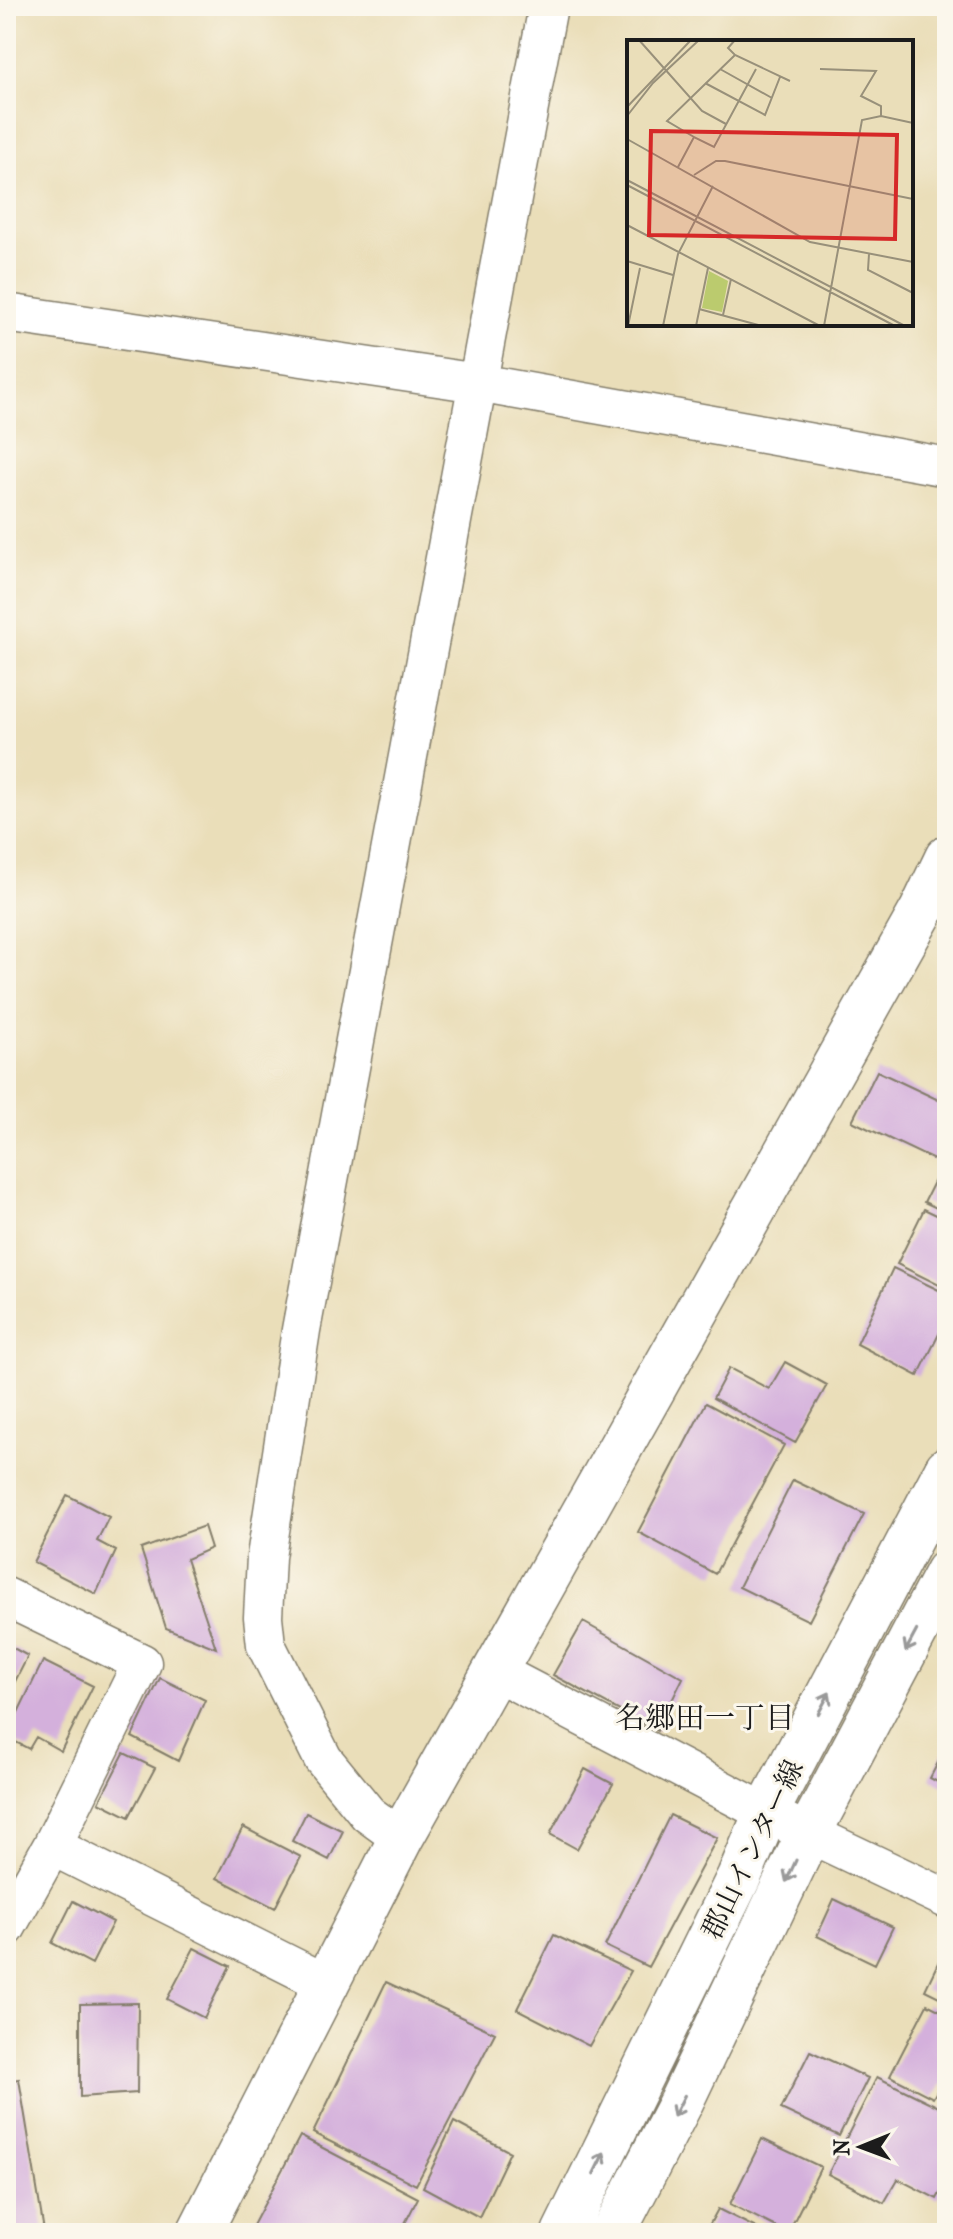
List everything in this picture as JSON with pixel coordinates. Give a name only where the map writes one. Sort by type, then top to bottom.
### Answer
[{"type":"street","points":[[401,1838],[368,1814],[323,1759],[266,1645],[263,1617],[266,1557],[301,1330],[548,6]]},
{"type":"street","points":[[6,313],[478,383],[947,467]]},
{"type":"street","points":[[199,2233],[329,1985],[401,1838],[922,910],[947,858]]},
{"type":"street","name":"郡山インター線","points":[[564,2233],[739,1877],[766,1813],[947,1469]]},
{"type":"street","points":[[613,2233],[680,2104],[810,1831],[947,1572]]},
{"type":"street","points":[[6,1597],[142,1663],[52,1846],[6,1928]]},
{"type":"street","points":[[495,1671],[766,1813],[810,1831],[947,1899]]},
{"type":"street","points":[[52,1846],[329,1985]]},
{"type":"building","points":[[877,1071],[947,1104],[947,1143],[938,1162],[852,1121]]},
{"type":"building","points":[[947,1156],[947,1213],[924,1202]]},
{"type":"building","points":[[924,1209],[947,1220],[947,1289],[897,1264]]},
{"type":"building","points":[[893,1268],[947,1294],[947,1318],[918,1376],[857,1344]]},
{"type":"building","points":[[785,1362],[827,1385],[795,1443],[713,1398],[729,1368],[769,1389]]},
{"type":"building","points":[[706,1403],[784,1445],[715,1574],[638,1532]]},
{"type":"building","points":[[793,1480],[864,1514],[809,1621],[739,1587]]},
{"type":"building","points":[[67,1495],[109,1517],[97,1541],[116,1551],[96,1594],[33,1562]]},
{"type":"building","points":[[204,1526],[211,1548],[186,1559],[216,1648],[166,1628],[141,1549]]},
{"type":"building","points":[[583,1622],[683,1678],[657,1731],[553,1675]]},
{"type":"building","points":[[6,1644],[28,1656],[6,1699]]},
{"type":"building","points":[[43,1661],[93,1686],[61,1751],[36,1737],[29,1749],[6,1737]]},
{"type":"building","points":[[160,1678],[205,1700],[178,1761],[132,1737]]},
{"type":"building","points":[[947,1745],[947,1787],[930,1778]]},
{"type":"building","points":[[124,1753],[155,1768],[129,1817],[99,1802]]},
{"type":"building","points":[[585,1769],[613,1784],[577,1849],[550,1834]]},
{"type":"building","points":[[306,1813],[343,1831],[329,1860],[292,1841]]},
{"type":"building","points":[[670,1815],[717,1838],[648,1967],[605,1946]]},
{"type":"building","points":[[243,1827],[301,1857],[275,1908],[217,1878]]},
{"type":"building","points":[[834,1899],[893,1927],[875,1964],[817,1936]]},
{"type":"building","points":[[73,1901],[113,1922],[92,1964],[52,1943]]},
{"type":"building","points":[[554,1935],[631,1971],[589,2046],[517,2009]]},
{"type":"building","points":[[947,1944],[947,2001],[925,1990]]},
{"type":"building","points":[[194,1948],[230,1966],[204,2018],[167,1999]]},
{"type":"building","points":[[386,1982],[495,2033],[416,2185],[313,2133]]},
{"type":"building","points":[[138,2003],[137,2093],[80,2097],[80,2004]]},
{"type":"building","points":[[927,2004],[947,2014],[947,2088],[941,2084],[933,2098],[890,2076]]},
{"type":"building","points":[[810,2051],[868,2078],[839,2136],[781,2109]]},
{"type":"building","points":[[877,2077],[947,2111],[947,2180],[937,2199],[898,2179],[884,2203],[828,2174]]},
{"type":"building","points":[[19,2079],[44,2231],[6,2233],[6,2081]]},
{"type":"building","points":[[454,2122],[510,2152],[479,2217],[423,2187]]},
{"type":"building","points":[[300,2136],[418,2198],[400,2233],[249,2233]]},
{"type":"building","points":[[762,2139],[821,2167],[788,2233],[730,2204]]},
{"type":"building","points":[[718,2209],[766,2233],[705,2233]]},
{"type":"district","name":"名郷田一丁目","points":[[705,1718]]}]
